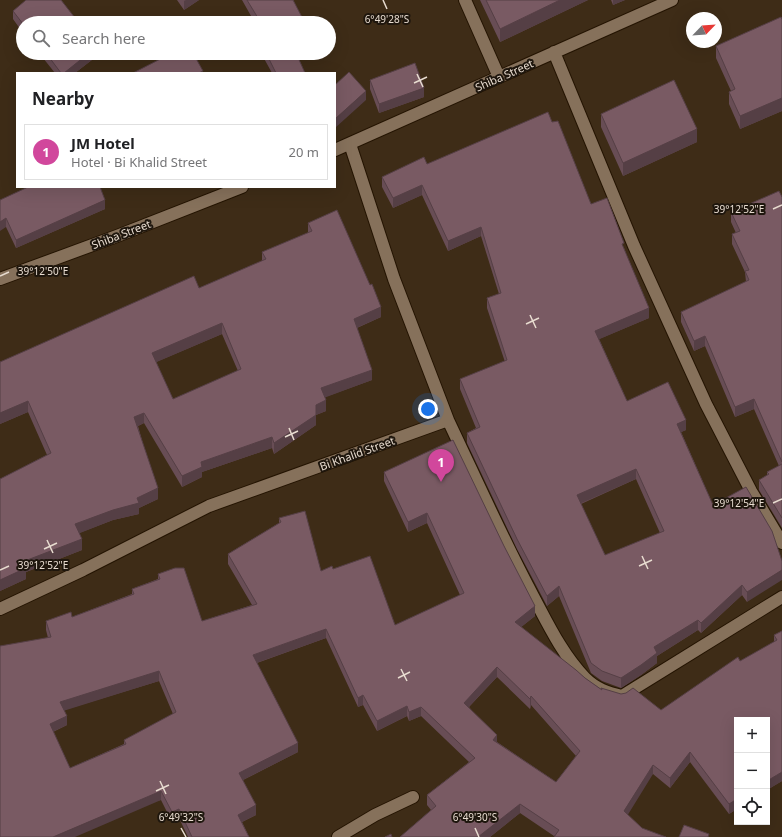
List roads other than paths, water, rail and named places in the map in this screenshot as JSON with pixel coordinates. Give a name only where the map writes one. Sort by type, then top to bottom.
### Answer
[{"type":"street","points":[[465,0],[499,77]]},
{"type":"street","name":"Shiba Street","points":[[336,150],[672,0]]},
{"type":"street","points":[[554,52],[634,246],[706,404],[751,491],[782,543]]},
{"type":"street","points":[[350,144],[394,279],[448,420],[517,566],[551,631],[567,657],[586,679],[606,693],[622,696],[782,598]]},
{"type":"street","name":"Shiba Street","points":[[0,279],[117,236],[239,188]]},
{"type":"street","name":"Bi Khalid Street","points":[[0,608],[83,570],[210,506],[448,420]]},
{"type":"street","points":[[338,837],[375,815],[413,797]]},
{"type":"place","name":"JM Hotel","points":[[441,482]]}]
